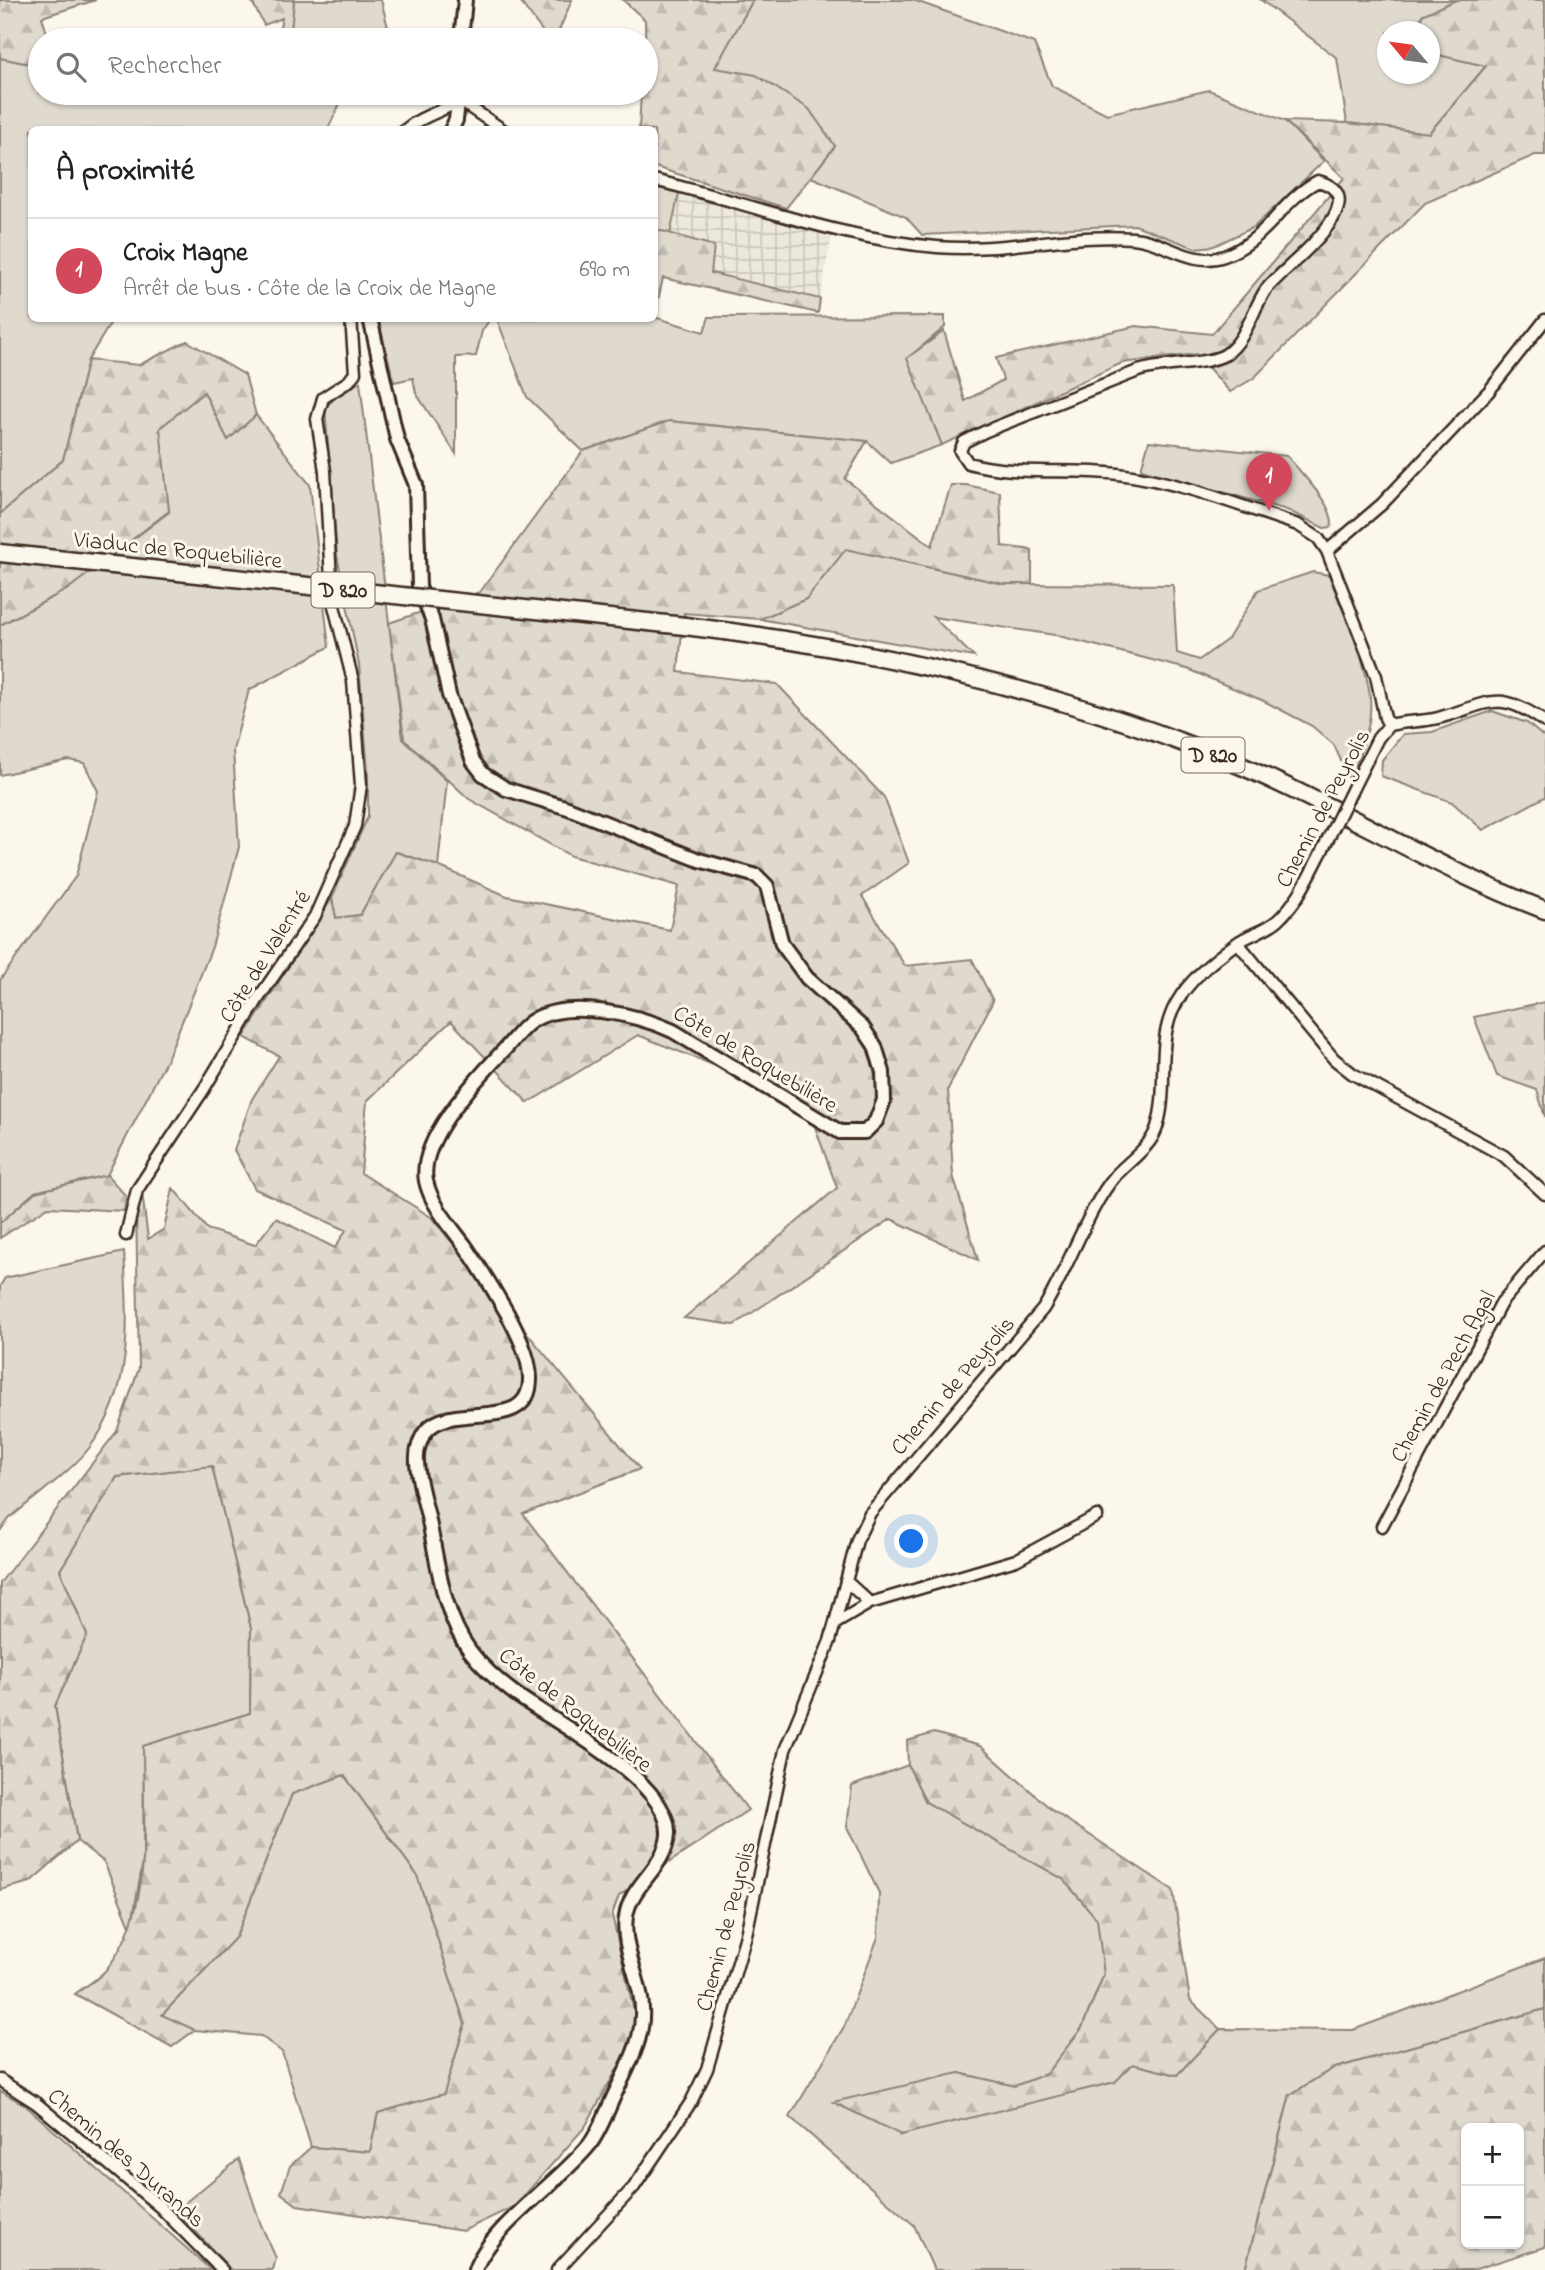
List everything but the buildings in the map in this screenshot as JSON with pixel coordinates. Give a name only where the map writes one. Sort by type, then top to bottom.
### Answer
[{"type":"main road","name":"Viaduc de Roquebilière","points":[[0,553],[685,631]]},
{"type":"main road","name":"Viaduc de Roquebilière","points":[[0,564],[685,631]]},
{"type":"main road","name":"D 820","points":[[685,631],[860,655],[1010,687],[1169,737],[1313,799],[1454,870],[1545,910]]},
{"type":"street","points":[[462,28],[465,0]]},
{"type":"street","points":[[411,126],[448,105]]},
{"type":"street","points":[[437,113],[454,125],[457,105]]},
{"type":"street","points":[[468,105],[497,126]]},
{"type":"street","points":[[658,181],[847,233],[903,244],[962,249],[1134,238],[1202,259],[1222,257],[1247,245],[1272,225],[1302,189],[1318,180],[1328,183],[1337,193],[1339,204],[1331,224],[1265,290],[1237,345],[1225,355],[1210,362],[1188,361],[1147,368],[986,431],[964,442],[960,451],[968,463],[985,468],[1086,470],[1172,485],[1298,525],[1318,538],[1327,551],[1376,676],[1389,725]]},
{"type":"street","points":[[1327,551],[1382,504],[1489,391],[1545,320]]},
{"type":"street","name":"Côte de Valentré","points":[[127,1235],[136,1190],[204,1090],[258,999],[315,916],[355,826],[361,793],[353,681],[332,598],[325,471],[317,419],[323,398],[349,381],[355,373],[351,322]]},
{"type":"street","name":"Côte de Roquebilière","points":[[371,322],[395,430],[416,485],[419,587],[432,619],[449,695],[473,761],[483,774],[506,789],[568,808],[699,860],[757,876],[767,886],[782,944],[807,978],[863,1028],[875,1046],[883,1072],[884,1100],[876,1121],[865,1132],[840,1132],[673,1031],[649,1020],[615,1013],[557,1011],[532,1021],[493,1062],[439,1129],[428,1149],[426,1182],[433,1198],[491,1284],[514,1326],[525,1354],[530,1377],[528,1394],[517,1408],[499,1414],[446,1418],[429,1427],[418,1447],[420,1480],[444,1595],[455,1626],[470,1650],[489,1672],[515,1694],[615,1761],[638,1781],[659,1805],[668,1835],[663,1853],[629,1903],[625,1921],[642,1998],[642,2024],[632,2062],[593,2139],[552,2185],[485,2248],[475,2270]]},
{"type":"street","name":"Chemin de Peyrolis","points":[[557,2270],[634,2187],[691,2102],[707,2069],[747,1935],[785,1750],[836,1623],[858,1540],[880,1499],[1043,1310],[1058,1286],[1101,1196],[1115,1177],[1148,1143],[1156,1129],[1162,1102],[1163,1042],[1177,1002],[1196,978],[1238,943],[1276,922],[1286,913],[1321,853],[1378,738],[1389,725],[1435,719],[1484,701],[1512,704],[1545,722]]},
{"type":"street","points":[[1238,943],[1334,1059],[1353,1074],[1504,1156],[1545,1194]]},
{"type":"street","name":"Chemin de Pech Agal","points":[[1382,1527],[1501,1303],[1545,1251]]},
{"type":"street","points":[[836,1623],[870,1603],[1016,1560],[1097,1516]]},
{"type":"street","points":[[847,1582],[870,1603]]},
{"type":"street","name":"Chemin des Durands","points":[[0,2080],[36,2103],[168,2214],[222,2270]]},
{"type":"shaded area","points":[[679,193],[832,235],[820,299],[711,273],[670,234]]},
{"type":"green space","points":[[0,0],[96,0],[42,17],[45,28],[28,28],[28,64],[0,58]]},
{"type":"green space","points":[[251,0],[294,0],[291,28],[280,28],[282,18],[264,25]]},
{"type":"green space","points":[[294,0],[381,0],[388,28],[291,28]]},
{"type":"green space","points":[[519,0],[572,0],[560,28],[540,28]]},
{"type":"green space","points":[[623,0],[753,0],[715,68],[756,75],[809,109],[835,146],[786,208],[658,168],[658,126],[639,126],[640,105],[658,105],[658,28],[645,28],[645,20]]},
{"type":"green space","points":[[753,0],[913,0],[1034,43],[1052,86],[1107,114],[1209,90],[1285,121],[1324,161],[1254,227],[1214,246],[1195,248],[1135,225],[922,235],[906,217],[811,177],[835,146],[714,68]]},
{"type":"green space","points":[[1261,0],[1456,0],[1422,15],[1421,21],[1377,21],[1377,84],[1440,84],[1440,55],[1486,66],[1429,133],[1347,123],[1337,58]]},
{"type":"green space","points":[[1456,0],[1545,0],[1545,155],[1535,155],[1425,203],[1254,378],[1230,392],[1196,354],[1122,363],[942,445],[907,358],[944,331],[965,401],[1003,380],[996,358],[1136,326],[1212,334],[1344,178],[1285,121],[1347,123],[1429,133],[1486,66],[1440,55],[1440,21],[1421,21],[1422,15]]},
{"type":"green space","points":[[0,58],[28,64],[28,105],[339,105],[329,126],[28,126],[28,322],[111,322],[88,360],[63,460],[0,514]]},
{"type":"green space","points":[[658,188],[679,193],[670,234],[658,230]]},
{"type":"green space","points":[[658,230],[714,246],[711,273],[820,299],[818,313],[663,278],[658,301]]},
{"type":"green space","points":[[945,316],[945,327],[908,358],[942,445],[891,463],[867,441],[669,421],[583,451],[527,397],[498,322],[658,322],[658,318],[704,332],[709,317]]},
{"type":"green space","points":[[379,322],[488,322],[482,331],[476,356],[456,357],[456,454],[416,393],[413,378],[394,382]]},
{"type":"green space","points":[[187,341],[245,375],[256,415],[228,440],[204,392],[160,428],[169,511],[68,589],[0,625],[0,514],[63,460],[88,360],[139,365]]},
{"type":"green space","points":[[360,382],[403,739],[447,781],[438,866],[396,852],[360,915],[336,918],[332,898],[368,816],[368,771],[359,665],[337,555],[325,408]]},
{"type":"green space","points":[[204,392],[228,440],[256,415],[310,485],[329,647],[249,690],[233,750],[239,847],[212,947],[167,1059],[107,1175],[35,1192],[0,1223],[0,980],[76,876],[98,791],[84,763],[68,760],[0,775],[0,625],[68,589],[169,512],[159,428]]},
{"type":"green space","points":[[669,421],[867,441],[845,479],[932,546],[951,485],[966,485],[1000,492],[1002,546],[1032,550],[1032,584],[1004,584],[846,549],[806,599],[760,619],[684,613],[678,672],[777,684],[884,797],[909,863],[862,896],[905,966],[972,959],[993,1001],[948,1089],[953,1175],[978,1260],[891,1219],[734,1325],[684,1318],[837,1188],[806,1102],[638,1035],[528,1103],[451,1021],[367,1101],[361,1173],[431,1217],[640,1469],[523,1514],[748,1810],[619,1896],[612,1915],[635,2016],[633,2040],[585,2127],[515,2206],[463,2231],[297,2205],[281,2193],[290,2166],[311,2147],[370,2152],[378,2113],[444,2094],[465,2024],[417,1875],[344,1775],[292,1794],[236,1937],[162,2015],[195,2030],[172,2047],[75,1994],[105,1971],[121,1947],[132,1921],[143,1863],[143,1746],[250,1713],[251,1628],[212,1466],[117,1477],[60,1570],[87,1635],[55,1706],[77,1841],[30,1882],[0,1890],[0,1583],[117,1431],[139,1368],[136,1205],[142,1192],[148,1239],[164,1229],[173,1188],[207,1229],[255,1245],[276,1218],[335,1248],[346,1230],[255,1189],[234,1150],[252,1099],[279,1056],[244,1037],[332,898],[336,918],[360,915],[396,852],[438,866],[507,896],[670,930],[679,886],[571,856],[469,799],[404,739],[389,623],[480,592],[583,451]]},
{"type":"green space","points":[[1149,441],[1287,456],[1329,510],[1331,527],[1324,528],[1287,510],[1141,469]]},
{"type":"green space","points":[[846,549],[1004,584],[1173,585],[1177,653],[1199,660],[1228,639],[1258,590],[1313,572],[1329,575],[1359,651],[1370,698],[1367,730],[1350,781],[1334,745],[1312,726],[1264,701],[1187,669],[1055,635],[933,617],[974,657],[760,619],[806,599]]},
{"type":"green space","points":[[1492,711],[1527,723],[1545,738],[1545,797],[1483,830],[1452,802],[1381,776],[1382,760],[1403,734],[1432,732]]},
{"type":"green space","points":[[1545,1002],[1545,1117],[1537,1090],[1497,1076],[1474,1017]]},
{"type":"green space","points":[[107,1175],[126,1196],[124,1211],[48,1207],[0,1238],[0,1223],[35,1192]]},
{"type":"green space","points":[[124,1252],[127,1303],[125,1353],[121,1378],[104,1425],[83,1456],[10,1518],[0,1531],[0,1286],[5,1278]]},
{"type":"green space","points":[[212,1466],[251,1628],[250,1713],[144,1746],[143,1861],[131,1928],[104,1862],[77,1841],[55,1706],[87,1635],[60,1570],[117,1477]]},
{"type":"green space","points":[[934,1733],[980,1746],[1052,1810],[1173,1890],[1190,2000],[1220,2029],[1177,2075],[1133,2064],[1115,2082],[901,2135],[833,2102],[959,2073],[1015,2086],[1046,2074],[1082,2028],[1104,1974],[1097,1919],[1063,1879],[926,1802],[908,1765],[907,1741]]},
{"type":"green space","points":[[908,1765],[926,1802],[1063,1879],[1098,1919],[1104,1974],[1082,2028],[1046,2074],[1015,2086],[959,2073],[901,2135],[1133,2064],[1177,2075],[1220,2029],[1353,2030],[1545,1958],[1545,2009],[1332,2069],[1290,2095],[1245,2270],[934,2270],[914,2225],[790,2117],[845,2025],[878,1937],[879,1893],[847,1827],[852,1786]]},
{"type":"green space","points":[[344,1775],[417,1875],[465,2024],[444,2094],[378,2113],[370,2152],[311,2147],[282,2052],[261,2036],[195,2030],[161,2016],[236,1937],[292,1794]]},
{"type":"green space","points":[[1545,2009],[1545,2247],[1473,2270],[1245,2270],[1290,2095],[1332,2069]]},
{"type":"green space","points":[[0,2091],[25,2105],[211,2270],[0,2270]]},
{"type":"green space","points":[[239,2159],[261,2225],[276,2258],[273,2270],[231,2270],[176,2210]]},
{"type":"place","name":"Croix Magne","points":[[1269,511]]}]
